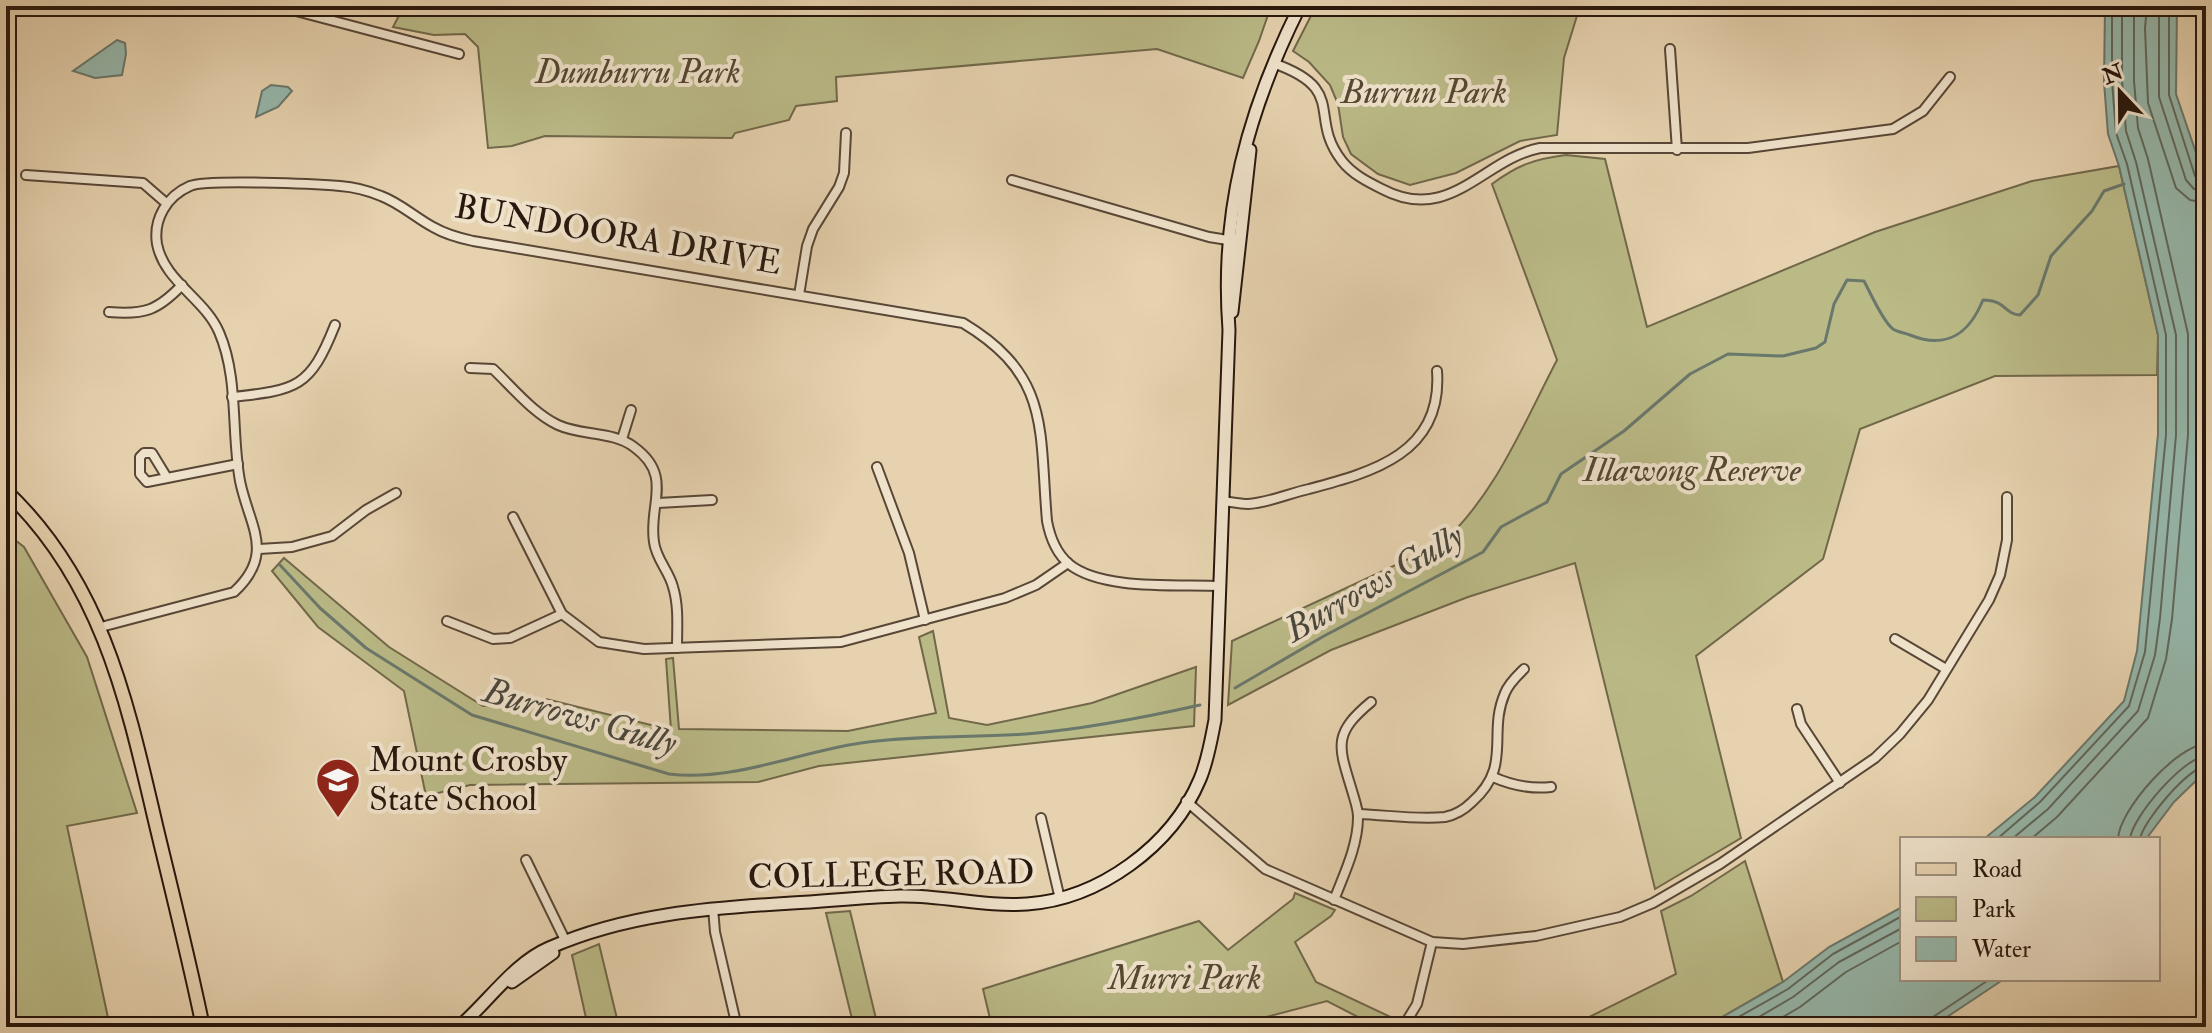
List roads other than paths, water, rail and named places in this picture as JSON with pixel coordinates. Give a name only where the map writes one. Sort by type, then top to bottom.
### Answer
[{"type":"main road","name":"COLLEGE ROAD","points":[[460,1027],[524,963],[566,942],[678,911],[902,896],[989,904],[1028,904],[1060,899],[1101,883],[1134,861],[1177,819],[1199,781],[1215,720],[1229,330],[1226,284],[1234,240],[1239,167],[1273,63],[1300,6]]},
{"type":"main road","points":[[6,491],[40,528],[61,557],[101,627],[134,730],[203,1027]]},
{"type":"street","points":[[277,6],[459,54]]},
{"type":"street","points":[[1670,49],[1677,150]]},
{"type":"street","points":[[1273,63],[1299,72],[1313,83],[1321,97],[1336,152],[1348,168],[1390,193],[1433,198],[1454,193],[1517,155],[1540,148],[1748,148],[1893,129],[1923,111],[1950,77]]},
{"type":"street","points":[[799,295],[813,229],[839,187],[844,173],[846,133]]},
{"type":"street","points":[[26,175],[143,183],[166,203],[157,226],[156,241],[160,255],[182,285],[207,310],[227,354],[240,481],[259,549],[246,581],[234,592],[221,597],[101,627]]},
{"type":"street","points":[[1012,180],[1209,237],[1234,240]]},
{"type":"street","name":"BUNDOORA DRIVE","points":[[166,203],[178,192],[200,183],[342,186],[383,197],[436,229],[473,241],[963,323],[1010,358],[1031,392],[1038,421],[1050,536],[1068,563]]},
{"type":"street","points":[[109,312],[134,314],[149,311],[182,285]]},
{"type":"street","points":[[232,397],[278,392],[302,381],[318,364],[335,325]]},
{"type":"street","points":[[470,368],[493,369],[540,414],[559,426],[622,439],[644,455],[658,484],[653,541],[673,586],[677,648]]},
{"type":"street","points":[[1223,501],[1249,504],[1366,474],[1390,462],[1410,446],[1428,420],[1437,394],[1437,371]]},
{"type":"street","points":[[622,439],[631,410]]},
{"type":"street","points":[[166,476],[238,464]]},
{"type":"street","points":[[877,467],[909,553],[925,620]]},
{"type":"street","points":[[259,549],[292,547],[323,540],[396,493]]},
{"type":"street","points":[[1186,801],[1265,869],[1432,942],[1463,944],[1536,936],[1620,917],[1690,883],[1840,783],[1875,758],[1900,734],[1928,700],[1989,600],[2000,575],[2007,540],[2007,497]]},
{"type":"street","points":[[658,503],[712,500]]},
{"type":"street","points":[[513,517],[562,614],[599,642],[644,649],[841,642],[1027,590],[1068,563],[1094,576],[1118,581],[1220,586]]},
{"type":"street","points":[[447,621],[493,639],[502,639],[562,614]]},
{"type":"street","points":[[1895,639],[1946,669]]},
{"type":"street","points":[[1359,814],[1428,818],[1450,816],[1482,794],[1493,777],[1505,692],[1524,669]]},
{"type":"street","points":[[1334,900],[1352,851],[1359,814],[1342,757],[1342,736],[1350,720],[1371,702]]},
{"type":"street","points":[[1797,709],[1801,724],[1840,783]]},
{"type":"street","points":[[1493,777],[1537,788],[1551,787]]},
{"type":"street","points":[[1041,818],[1060,899]]},
{"type":"street","points":[[526,860],[566,942]]},
{"type":"street","points":[[713,908],[715,932],[737,1027]]},
{"type":"street","points":[[1403,1027],[1417,1004],[1432,942]]},
{"type":"water","points":[[2105,6],[2177,6],[2176,94],[2206,182],[2206,771],[2174,802],[2148,837],[1986,837],[2035,797],[2124,701],[2137,651],[2158,434],[2158,335],[2119,166],[2108,134],[2104,82]]},
{"type":"water","points":[[117,40],[125,43],[122,75],[95,78],[73,71]]},
{"type":"water","points":[[271,85],[288,87],[292,91],[278,107],[256,117],[262,91]]},
{"type":"water","points":[[1900,908],[1900,981],[2001,981],[1932,1027],[1705,1027],[1783,982],[1829,947]]},
{"type":"waterway","name":"Burrows Gully","points":[[1235,688],[1324,636],[1483,552],[1501,527],[1547,502],[1561,474],[1624,431],[1690,374],[1728,354],[1783,356],[1816,348],[1825,342],[1834,304],[1847,280],[1864,281],[1881,314],[1893,329],[1923,339],[1935,341],[1955,336],[1971,322],[1983,300],[2001,304],[2020,315],[2038,295],[2051,256],[2092,211],[2104,191],[2124,184]]},
{"type":"waterway","name":"Burrows Gully","points":[[280,565],[320,608],[366,648],[472,715],[669,774],[717,774],[881,740],[1026,734],[1070,729],[1200,705]]},
{"type":"place","name":"Mount Crosby State School","points":[[338,819]]},
{"type":"park label","name":"Dumburru Park","points":[[638,72]]},
{"type":"park label","name":"Burrun Park","points":[[1424,92]]},
{"type":"park label","name":"Illawong Reserve","points":[[1692,470]]},
{"type":"park label","name":"Murri Park","points":[[1185,978]]}]
